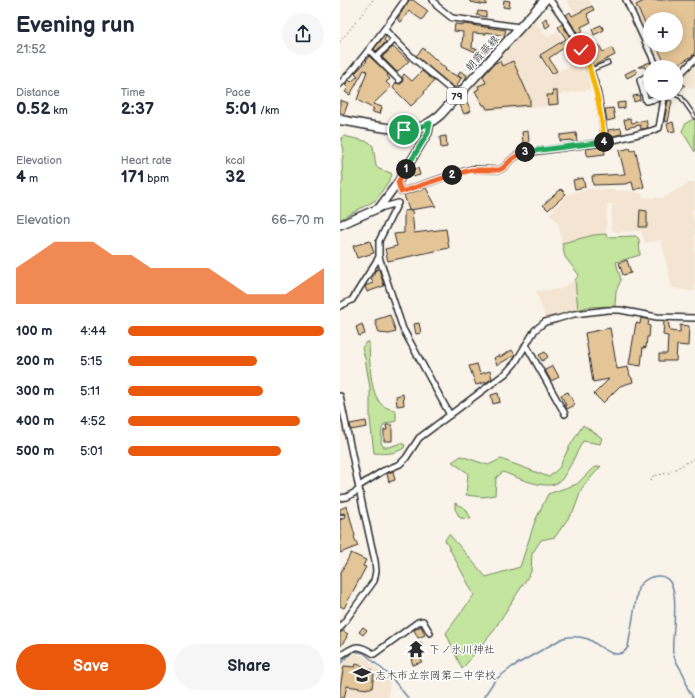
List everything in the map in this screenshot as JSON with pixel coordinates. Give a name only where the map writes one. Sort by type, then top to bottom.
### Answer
[{"type":"main road","name":"朝霞蕨線","points":[[340,120],[404,130],[418,128],[430,123],[458,96],[545,0]]},
{"type":"street","points":[[340,84],[385,30],[405,0]]},
{"type":"street","points":[[433,0],[437,6],[452,18],[520,27]]},
{"type":"street","points":[[550,0],[562,16],[591,70],[605,142]]},
{"type":"street","points":[[626,0],[654,60]]},
{"type":"street","points":[[385,30],[417,62],[458,96]]},
{"type":"street","points":[[376,57],[394,40]]},
{"type":"street","points":[[369,50],[399,80]]},
{"type":"street","points":[[683,71],[695,58]]},
{"type":"street","points":[[643,78],[640,80],[643,90]]},
{"type":"street","points":[[401,192],[454,174],[472,170],[503,169],[511,160],[524,152],[605,142],[651,131],[659,128],[664,100]]},
{"type":"street","points":[[379,208],[398,182],[428,133],[430,123]]},
{"type":"street","points":[[398,182],[401,192],[398,203],[379,241],[379,257],[403,329],[450,415]]},
{"type":"street","points":[[340,225],[379,208],[398,203]]},
{"type":"street","points":[[340,306],[352,300],[379,257]]},
{"type":"street","points":[[340,498],[347,498],[383,471],[400,464],[406,458],[419,438],[506,373],[515,363],[535,330],[545,322],[574,314],[608,310],[620,310],[657,317],[695,318]]},
{"type":"street","points":[[526,345],[565,414]]},
{"type":"street","points":[[340,396],[376,571],[374,581],[340,628]]},
{"type":"street","points":[[340,656],[347,650],[355,647],[364,648],[374,654],[418,622],[423,621],[430,633]]},
{"type":"lane","points":[[581,50],[592,46]]},
{"type":"lane","points":[[591,70],[608,63]]},
{"type":"lane","points":[[683,100],[695,117]]},
{"type":"path","points":[[340,42],[373,0]]},
{"type":"path","points":[[651,480],[653,476],[668,473],[695,458]]},
{"type":"shaded area","points":[[566,0],[589,0],[594,10],[578,18]]},
{"type":"shaded area","points":[[631,0],[695,0],[695,56],[683,69],[683,60],[655,60],[651,52],[683,52],[683,12],[643,12],[643,36],[627,2]]},
{"type":"shaded area","points":[[533,19],[547,37],[558,31],[563,40],[538,55],[550,75],[584,60],[594,89],[558,95],[559,105],[485,111],[472,87]]},
{"type":"shaded area","points":[[695,61],[695,87],[692,89],[683,81],[683,74]]},
{"type":"shaded area","points":[[695,182],[695,208],[691,211],[695,224],[695,291],[672,288],[661,240],[645,243],[641,231],[615,232],[611,229],[612,204],[607,204],[606,234],[594,235],[562,243],[558,223],[549,214],[568,194],[589,189],[632,191],[642,194],[643,197],[663,198],[689,183]]},
{"type":"shaded area","points":[[575,280],[578,310],[546,320],[536,291],[560,289]]},
{"type":"shaded area","name":"志木市立宗岡第二中学校","points":[[354,653],[364,656],[390,681],[388,698],[340,698],[340,670],[344,661]]},
{"type":"green space","points":[[695,119],[695,152],[682,131],[686,123]]},
{"type":"green space","points":[[344,136],[369,142],[373,146],[376,166],[379,169],[391,173],[392,176],[376,200],[341,219],[340,187],[343,181],[342,161],[344,150],[341,139]]},
{"type":"green space","points":[[606,234],[607,237],[636,236],[639,239],[640,255],[616,262],[621,280],[616,291],[615,306],[587,307],[578,310],[575,280],[579,275],[565,257],[562,243],[594,235]]},
{"type":"green space","points":[[366,342],[369,342],[372,384],[378,400],[382,405],[396,411],[396,421],[385,424],[382,428],[381,443],[384,447],[389,447],[401,443],[405,445],[401,450],[386,453],[374,453],[370,419],[370,388],[362,348]]},
{"type":"green space","points":[[583,425],[602,438],[600,444],[583,441],[565,475],[557,483],[542,485],[503,472],[496,478],[495,495],[483,497],[466,495],[468,473],[452,462],[461,456],[488,465],[501,459],[549,477],[559,468],[568,449]]},
{"type":"green space","points":[[601,466],[582,488],[574,510],[555,537],[541,540],[532,554],[531,572],[492,633],[462,669],[446,633],[474,595],[445,540],[449,534],[486,577],[520,567],[535,521],[548,494],[577,484],[593,468]]},
{"type":"green space","points":[[455,503],[466,509],[471,519],[460,518],[455,509]]},
{"type":"building","points":[[409,0],[413,0],[428,11],[422,20],[409,11],[401,22],[398,20]]},
{"type":"building","points":[[470,0],[486,0],[486,5],[470,2]]},
{"type":"building","points":[[504,0],[510,1],[509,8],[503,7]]},
{"type":"building","points":[[646,0],[695,0],[695,54],[683,62],[683,60],[664,60],[660,52],[683,52],[683,12],[643,12],[643,19],[636,5]]},
{"type":"building","points":[[592,6],[594,10],[587,14],[591,22],[581,27],[583,31],[578,34],[566,15],[570,12],[572,16]]},
{"type":"building","points":[[478,11],[486,12],[486,17],[477,15]]},
{"type":"building","points":[[546,18],[550,25],[546,28],[542,21]]},
{"type":"building","points":[[455,24],[506,30],[504,36],[486,32],[486,34],[473,33],[472,48],[489,53],[486,56],[483,55],[481,60],[476,58],[478,53],[462,46],[463,32],[454,31]]},
{"type":"building","points":[[562,24],[570,38],[571,43],[549,58],[557,71],[552,74],[540,55],[566,39],[558,27]]},
{"type":"building","points":[[601,25],[604,30],[594,35],[592,29]]},
{"type":"building","points":[[385,35],[386,37],[384,40],[386,42],[376,51],[374,49]]},
{"type":"building","points":[[599,45],[603,52],[612,48],[615,55],[593,66],[587,53]]},
{"type":"building","points":[[393,47],[409,61],[397,72],[382,57]]},
{"type":"building","points":[[423,48],[446,69],[445,70],[461,78],[456,88],[416,56]]},
{"type":"building","points":[[369,56],[388,74],[387,75],[390,79],[386,82],[391,87],[373,104],[382,107],[380,114],[372,112],[374,109],[357,100],[367,71],[364,70],[350,95],[345,92],[348,88],[345,85],[349,80],[351,82],[358,76],[355,73],[367,61],[366,60]]},
{"type":"building","points":[[500,61],[502,66],[513,61],[530,99],[530,105],[487,109],[485,105],[483,105],[475,91],[479,89],[478,86],[486,83],[483,76],[495,63]]},
{"type":"building","points":[[635,69],[637,73],[627,78],[625,74]]},
{"type":"building","points":[[422,71],[434,81],[424,92],[425,93],[411,106],[393,88],[396,83],[402,83],[402,77],[404,74],[412,81]]},
{"type":"building","points":[[460,71],[467,75],[465,80],[458,76]]},
{"type":"building","points":[[552,91],[557,91],[558,104],[548,105],[547,95],[553,95]]},
{"type":"building","points":[[639,95],[640,100],[634,102],[633,96]]},
{"type":"building","points":[[340,100],[348,103],[344,114],[340,113]]},
{"type":"building","points":[[668,100],[672,101],[668,122],[664,121]]},
{"type":"building","points":[[467,102],[471,111],[464,114],[460,105]]},
{"type":"building","points":[[625,102],[625,108],[618,109],[617,103]]},
{"type":"building","points":[[613,108],[615,119],[607,121],[605,109]]},
{"type":"building","points":[[630,118],[632,123],[646,120],[648,128],[641,129],[640,125],[626,128],[624,120]]},
{"type":"building","points":[[673,122],[675,131],[669,132],[667,124]]},
{"type":"building","points":[[621,128],[622,134],[608,137],[608,130]]},
{"type":"building","points":[[528,131],[529,142],[523,143],[522,132]]},
{"type":"building","points":[[576,133],[577,142],[572,142],[572,140],[560,141],[560,135]]},
{"type":"building","points":[[446,136],[447,147],[441,148],[440,137]]},
{"type":"building","points":[[604,146],[605,154],[588,156],[586,149]]},
{"type":"building","points":[[630,148],[631,151],[635,149],[644,187],[634,190],[632,182],[625,184],[593,185],[592,176],[625,174],[619,151]]},
{"type":"building","points":[[418,168],[420,175],[413,177],[411,170]]},
{"type":"building","points":[[583,178],[585,187],[575,189],[573,180]]},
{"type":"building","points":[[426,188],[436,206],[409,210],[404,195]]},
{"type":"building","points":[[561,189],[566,194],[548,210],[543,205]]},
{"type":"building","points":[[412,210],[414,233],[446,229],[449,248],[388,261],[385,249],[397,246],[394,234],[404,233],[404,211]]},
{"type":"building","points":[[640,210],[647,211],[647,227],[639,227]]},
{"type":"building","points":[[370,241],[374,253],[357,258],[353,246]]},
{"type":"building","points":[[627,260],[631,273],[623,275],[619,263]]},
{"type":"building","points":[[379,269],[384,286],[367,292],[365,286],[373,283],[371,277],[375,275],[374,272],[376,270]]},
{"type":"building","points":[[390,315],[396,332],[389,334],[379,333],[375,320]]},
{"type":"building","points":[[641,318],[649,320],[648,325],[650,326],[646,348],[643,347],[641,366],[629,364],[636,323],[640,324]]},
{"type":"building","points":[[664,321],[668,321],[670,331],[680,332],[680,325],[689,326],[688,346],[677,345],[676,361],[659,361],[659,354],[667,354],[668,336],[663,335]]},
{"type":"building","points":[[419,323],[421,333],[416,334],[414,324]]},
{"type":"building","points":[[362,324],[365,334],[359,336],[356,327]]},
{"type":"building","points":[[610,328],[617,369],[628,367],[633,382],[620,386],[603,403],[594,394],[609,379],[593,382],[585,333]]},
{"type":"building","points":[[512,350],[515,355],[497,365],[494,358],[499,355],[500,357]]},
{"type":"building","points":[[545,352],[548,357],[542,361],[539,355]]},
{"type":"building","points":[[477,364],[480,374],[490,371],[492,378],[487,382],[476,385],[469,366]]},
{"type":"building","points":[[553,366],[559,377],[551,381],[545,370]]},
{"type":"building","points":[[568,392],[575,405],[567,409],[561,395]]},
{"type":"building","points":[[498,393],[500,402],[493,404],[491,395]]},
{"type":"building","points":[[403,394],[404,405],[397,406],[396,396]]},
{"type":"building","points":[[366,421],[367,427],[351,430],[350,424]]},
{"type":"building","points":[[386,425],[392,425],[392,441],[384,441],[384,430],[387,430]]},
{"type":"building","points":[[393,471],[395,480],[389,482],[387,474]]},
{"type":"building","points":[[347,506],[354,537],[358,546],[340,553],[340,520],[346,516],[344,513],[340,514],[340,509]]},
{"type":"building","points":[[351,553],[366,560],[363,566],[366,567],[344,608],[340,606],[340,574]]},
{"type":"building","points":[[421,626],[425,635],[418,638],[414,630]]},
{"type":"building","points":[[363,627],[367,630],[363,635],[359,632]]},
{"type":"building","points":[[343,631],[348,634],[340,647],[340,633]]},
{"type":"building","points":[[421,642],[423,647],[418,649],[418,652],[422,662],[413,665],[411,659],[414,658],[411,646]]},
{"type":"building","points":[[356,664],[363,666],[363,668],[372,670],[371,672],[374,673],[372,688],[367,689],[347,686],[344,698],[340,698],[340,687],[344,666],[355,667]]},
{"type":"waterway","points":[[483,698],[495,680],[512,667],[563,638],[585,638],[614,654],[624,652],[628,647],[638,588],[640,584],[652,577],[663,577],[670,582],[674,592],[675,618],[673,653],[693,698]]},
{"type":"waterway","points":[[340,664],[353,651],[364,653],[391,677],[408,698]]},
{"type":"place","name":"下ノ氷川神社","points":[[416,649]]},
{"type":"place","name":"志木市立宗岡第二中学校","points":[[362,675]]},
{"type":"route","points":[[404,130],[418,128],[430,123],[428,133],[398,182],[401,192],[454,174],[472,170],[503,169],[511,160],[524,152],[605,142],[591,70],[581,50]]}]
